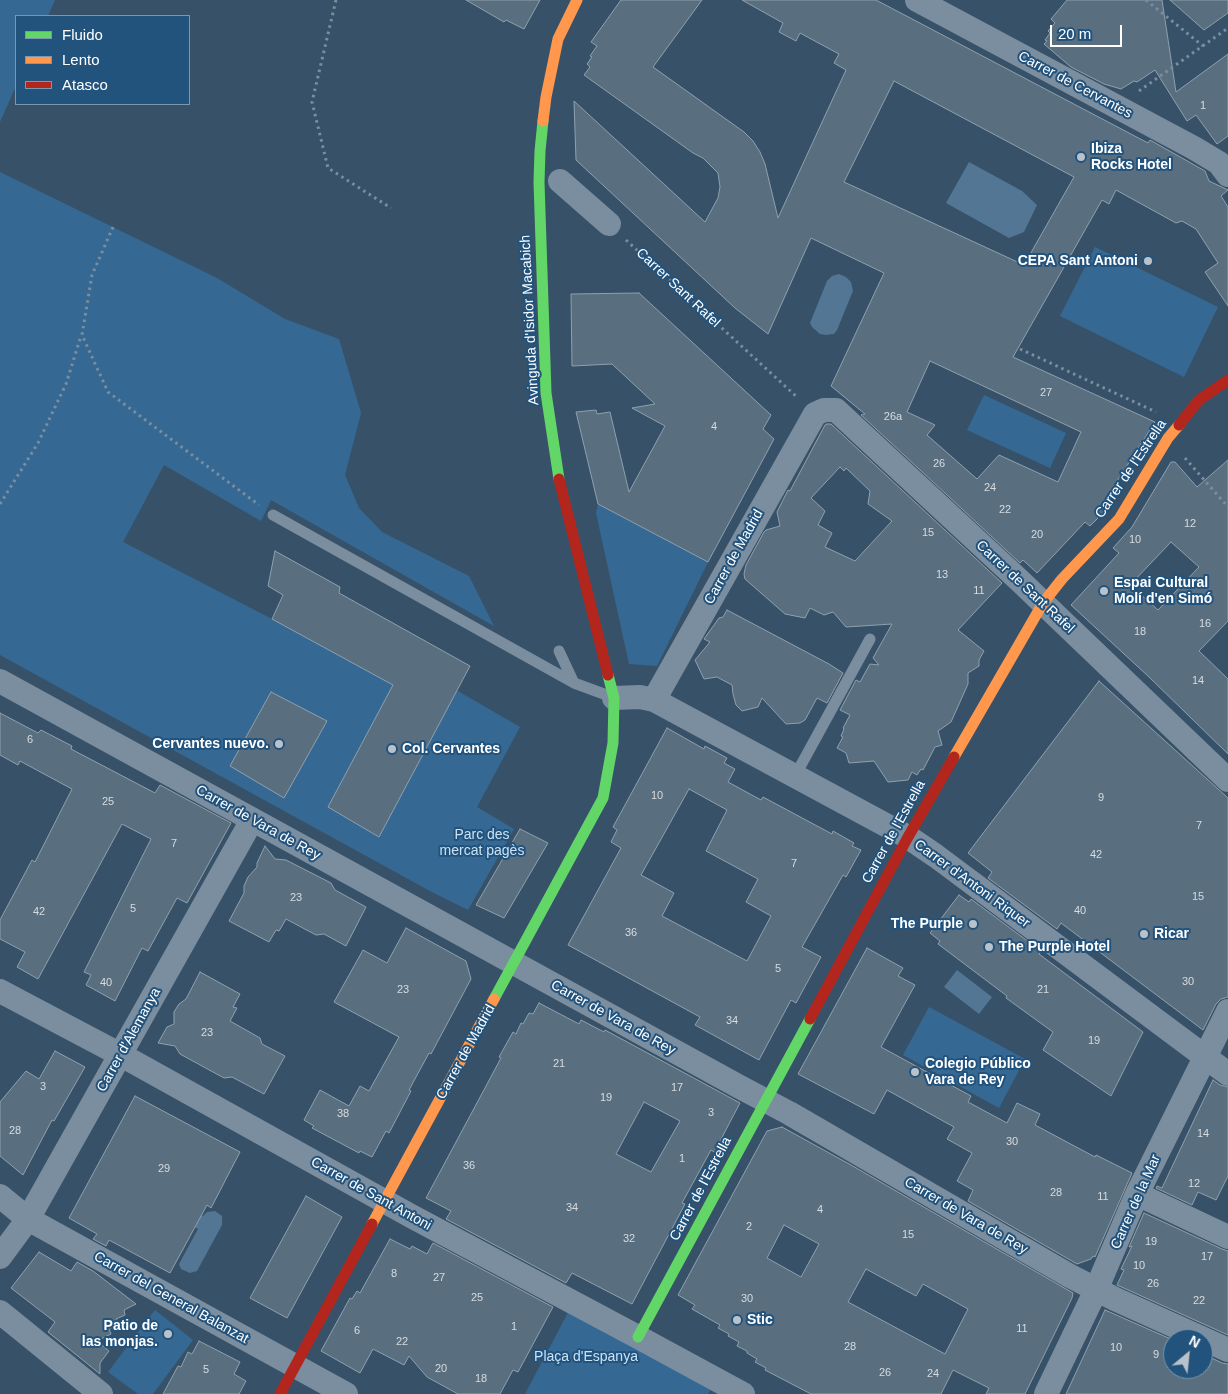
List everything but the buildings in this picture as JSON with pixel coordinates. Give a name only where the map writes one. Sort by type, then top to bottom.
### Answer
[{"type":"street","name":"Avinguda d'Isidor Macabich","points":[[577,0],[558,39],[546,97],[540,151],[539,182],[546,393],[558,474],[614,698]]},
{"type":"street","name":"Carrer de Cervantes","points":[[917,0],[1225,165]]},
{"type":"street","points":[[560,181],[609,224]]},
{"type":"street","name":"Carrer de l'Estrella","points":[[638,1336],[908,837],[1043,603],[1062,579],[1119,519],[1168,438],[1179,424],[1199,400],[1228,380]]},
{"type":"street","name":"Carrer de Sant Rafel","points":[[815,414],[824,410],[836,410],[1043,603],[1228,780]]},
{"type":"street","name":"Carrer de Madrid","points":[[654,700],[815,414]]},
{"type":"street","name":"Carrer de Vara de Rey","points":[[0,681],[789,1113],[1070,1276],[1096,1290],[1228,1350]]},
{"type":"street","name":"Carrer d'Antoni Riquer","points":[[614,698],[640,697],[654,700],[908,837],[1228,1074]]},
{"type":"street","name":"Carrer de Madrid","points":[[280,1394],[603,798],[612,743],[614,698]]},
{"type":"street","name":"Carrer d'Alemanya","points":[[0,1257],[28,1219],[252,820]]},
{"type":"street","name":"Carrer de Sant Antoni","points":[[0,991],[121,1055],[385,1202],[744,1394]]},
{"type":"street","name":"Carrer de la Mar","points":[[1046,1394],[1096,1290],[1137,1194],[1228,1011]]},
{"type":"street","points":[[1137,1194],[1228,1237]]},
{"type":"street","name":"Carrer del General Balanzat","points":[[0,1196],[28,1219],[346,1394]]},
{"type":"street","points":[[0,1312],[101,1394]]},
{"type":"lane","points":[[272,516],[574,683],[614,698]]},
{"type":"lane","points":[[795,776],[870,639]]},
{"type":"lane","points":[[559,651],[574,683]]},
{"type":"lane","points":[[514,664],[520,654]]},
{"type":"path","points":[[336,0],[312,102],[328,168],[391,208]]},
{"type":"path","points":[[1146,0],[1203,46]]},
{"type":"path","points":[[1116,107],[1228,28]]},
{"type":"path","name":"Carrer Sant Rafel","points":[[609,224],[795,395]]},
{"type":"path","points":[[0,504],[38,443],[66,384],[82,335],[92,275],[112,227]]},
{"type":"path","points":[[82,335],[108,392],[272,516]]},
{"type":"path","points":[[1020,349],[1179,424]]},
{"type":"path","points":[[1168,438],[1228,507]]},
{"type":"green space","points":[[0,0],[55,0],[48,15],[15,15],[15,88],[0,122]]},
{"type":"green space","name":"Parc des mercat pagès","points":[[0,172],[217,278],[285,319],[339,339],[361,413],[345,475],[359,508],[382,532],[469,576],[494,626],[271,500],[261,521],[164,465],[123,542],[272,619],[393,685],[328,807],[379,837],[455,692],[458,691],[520,727],[477,807],[514,829],[468,910],[0,655]]},
{"type":"green space","points":[[1095,247],[1218,307],[1184,377],[1060,316]]},
{"type":"green space","points":[[984,395],[1066,433],[1050,468],[967,430]]},
{"type":"green space","points":[[598,504],[708,562],[657,666],[629,664],[596,513]]},
{"type":"green space","points":[[929,1007],[1025,1059],[999,1108],[903,1055]]},
{"type":"green space","name":"Plaça d'Espanya","points":[[571,1307],[711,1389],[708,1394],[525,1394]]},
{"type":"green space","points":[[155,1310],[193,1340],[153,1394],[138,1394],[108,1372]]},
{"type":"shaded area","points":[[969,162],[1022,191],[1037,205],[1024,232],[1009,238],[946,203]]},
{"type":"shaded area","points":[[839,274],[851,282],[853,291],[834,334],[820,334],[810,323],[827,281],[832,276]]},
{"type":"shaded area","points":[[957,970],[992,997],[979,1014],[944,987]]},
{"type":"shaded area","points":[[184,1206],[203,1216],[207,1212],[215,1211],[222,1216],[222,1225],[197,1271],[190,1273],[181,1269],[179,1264],[198,1229],[177,1217]]},
{"type":"traffic: fast","points":[[543,121],[539,182],[546,393],[559,479]]},
{"type":"traffic: fast","points":[[494,999],[603,798],[613,743],[614,698],[608,675]]},
{"type":"traffic: fast","points":[[638,1337],[810,1019]]},
{"type":"traffic: slow","points":[[543,121],[558,39],[577,0]]},
{"type":"traffic: slow","points":[[954,757],[1043,603],[1062,579],[1119,519],[1168,438],[1179,425]]},
{"type":"traffic: slow","points":[[372,1224],[494,999]]},
{"type":"traffic: jam","points":[[1179,425],[1199,400],[1228,380]]},
{"type":"traffic: jam","points":[[559,479],[608,675]]},
{"type":"traffic: jam","points":[[810,1019],[908,837],[954,757]]},
{"type":"traffic: jam","points":[[280,1394],[372,1224]]},
{"type":"place","name":"Ibiza Rocks Hotel","points":[[1081,157]]},
{"type":"place","name":"CEPA Sant Antoni","points":[[1148,261]]},
{"type":"place","name":"Espai Cultural Molí d'en Simó","points":[[1104,591]]},
{"type":"place","name":"Cervantes nuevo.","points":[[279,744]]},
{"type":"place","name":"Col. Cervantes","points":[[392,749]]},
{"type":"place","name":"The Purple","points":[[973,924]]},
{"type":"place","name":"Ricar","points":[[1144,934]]},
{"type":"place","name":"The Purple Hotel","points":[[989,947]]},
{"type":"place","name":"Colegio Público Vara de Rey","points":[[915,1072]]},
{"type":"place","name":"Stic","points":[[737,1320]]},
{"type":"place","name":"Patio de las monjas.","points":[[168,1334]]}]
